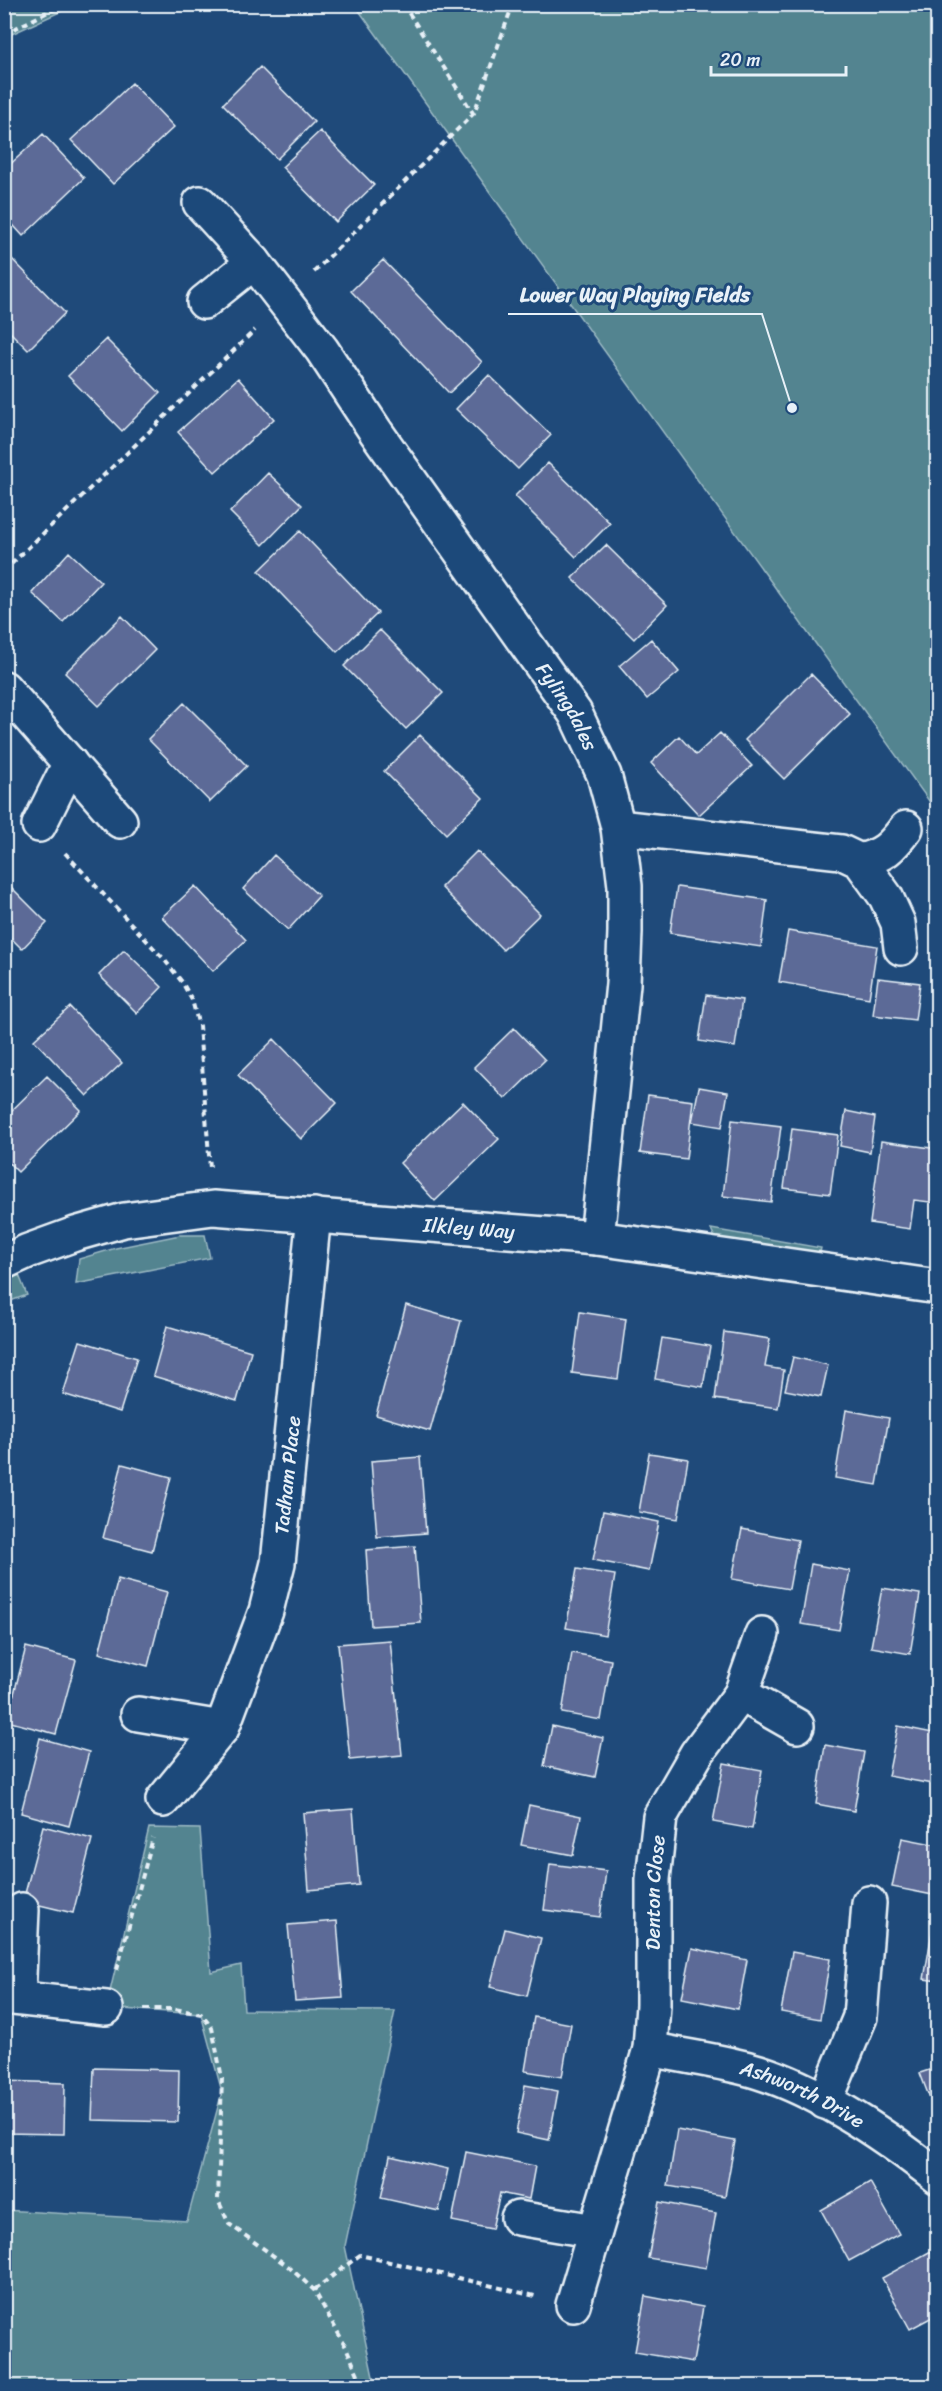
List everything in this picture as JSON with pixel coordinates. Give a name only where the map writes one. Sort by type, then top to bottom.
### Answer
[{"type":"street","name":"Fylingdales","points":[[200,203],[254,262],[322,350],[376,432],[575,713],[604,775],[618,827],[625,886],[623,974],[597,1238]]},
{"type":"street","points":[[204,302],[254,262]]},
{"type":"street","points":[[4,688],[120,821]]},
{"type":"street","points":[[39,825],[70,763]]},
{"type":"street","points":[[618,827],[841,852],[860,861],[886,897],[898,923],[902,948]]},
{"type":"street","points":[[860,861],[879,856],[891,847],[906,828]]},
{"type":"street","name":"Ilkley Way","points":[[4,1263],[28,1251],[75,1234],[124,1221],[213,1208],[597,1238],[938,1287]]},
{"type":"street","name":"Tadham Place","points":[[163,1800],[222,1728],[266,1611],[278,1563],[314,1215]]},
{"type":"street","name":"Denton Close","points":[[650,2049],[653,2005],[653,1879],[660,1816],[697,1753],[741,1694],[762,1634]]},
{"type":"street","points":[[741,1694],[797,1726]]},
{"type":"street","points":[[138,1714],[222,1728]]},
{"type":"street","points":[[825,2102],[860,2017],[869,1903]]},
{"type":"street","points":[[22,1910],[11,1998],[106,2008]]},
{"type":"street","points":[[573,2305],[650,2049]]},
{"type":"street","name":"Ashworth Drive","points":[[650,2049],[759,2072],[812,2094],[901,2148],[938,2177]]},
{"type":"street","points":[[519,2218],[595,2231]]},
{"type":"path","points":[[4,34],[64,4]]},
{"type":"path","points":[[403,4],[474,113]]},
{"type":"path","points":[[4,570],[285,300],[474,113],[513,4]]},
{"type":"path","points":[[39,825],[163,958],[183,982],[192,1000],[199,1026],[213,1208]]},
{"type":"path","points":[[163,1800],[106,2008],[175,2009],[201,2014],[212,2028],[222,2078],[218,2200],[229,2224],[289,2267],[314,2290],[346,2346],[363,2386]]},
{"type":"path","points":[[314,2290],[360,2255],[573,2305]]},
{"type":"green space","points":[[5,4],[75,4],[75,5],[5,37]]},
{"type":"green space","points":[[355,5],[937,5],[937,812]]},
{"type":"green space","points":[[711,1229],[821,1248],[818,1261],[721,1251]]},
{"type":"green space","points":[[180,1235],[205,1235],[210,1258],[76,1284],[79,1259],[116,1248]]},
{"type":"green space","points":[[19,1275],[27,1295],[5,1303],[5,1282]]},
{"type":"green space","points":[[149,1828],[200,1829],[211,1972],[241,1965],[244,2010],[395,2011],[345,2246],[375,2386],[5,2386],[4,2210],[187,2221],[222,2092],[201,2014],[106,2008]]},
{"type":"building","points":[[260,67],[314,122],[277,159],[223,104]]},
{"type":"building","points":[[132,83],[174,127],[113,184],[71,140]]},
{"type":"building","points":[[320,131],[374,185],[336,222],[282,167]]},
{"type":"building","points":[[43,134],[84,178],[23,236],[4,215],[4,170]]},
{"type":"building","points":[[11,258],[65,313],[28,350],[4,326],[4,265]]},
{"type":"building","points":[[383,260],[482,362],[449,393],[351,291]]},
{"type":"building","points":[[106,339],[160,393],[122,431],[68,376]]},
{"type":"building","points":[[489,375],[551,435],[518,469],[456,409]]},
{"type":"building","points":[[238,378],[274,419],[215,472],[178,432]]},
{"type":"building","points":[[548,463],[610,523],[576,557],[515,496]]},
{"type":"building","points":[[268,473],[302,505],[263,545],[230,512]]},
{"type":"building","points":[[300,531],[378,613],[337,652],[259,571]]},
{"type":"building","points":[[606,545],[667,605],[634,639],[572,578]]},
{"type":"building","points":[[69,552],[101,582],[63,622],[32,593]]},
{"type":"building","points":[[122,616],[155,650],[99,706],[65,673]]},
{"type":"building","points":[[380,630],[443,693],[406,729],[344,666]]},
{"type":"building","points":[[651,639],[679,672],[647,699],[619,666]]},
{"type":"building","points":[[811,674],[850,714],[784,779],[745,740]]},
{"type":"building","points":[[184,703],[247,766],[210,802],[148,739]]},
{"type":"building","points":[[720,733],[752,766],[699,815],[651,763],[679,736],[696,755]]},
{"type":"building","points":[[420,735],[483,798],[446,834],[384,771]]},
{"type":"building","points":[[477,851],[540,914],[503,950],[441,887]]},
{"type":"building","points":[[274,855],[319,896],[288,930],[243,889]]},
{"type":"building","points":[[9,885],[47,923],[22,949],[4,931],[4,890]]},
{"type":"building","points":[[195,886],[246,940],[213,971],[162,917]]},
{"type":"building","points":[[677,887],[767,900],[761,947],[670,933]]},
{"type":"building","points":[[788,931],[877,946],[869,998],[779,982]]},
{"type":"building","points":[[124,950],[162,987],[137,1013],[99,975]]},
{"type":"building","points":[[878,978],[920,983],[915,1020],[873,1015]]},
{"type":"building","points":[[706,995],[742,1000],[735,1047],[699,1041]]},
{"type":"building","points":[[70,1007],[122,1063],[87,1096],[34,1040]]},
{"type":"building","points":[[514,1028],[545,1060],[505,1099],[474,1067]]},
{"type":"building","points":[[274,1039],[337,1103],[301,1139],[238,1075]]},
{"type":"building","points":[[47,1076],[81,1110],[18,1172],[4,1158],[4,1118]]},
{"type":"building","points":[[699,1087],[728,1092],[722,1127],[692,1122]]},
{"type":"building","points":[[648,1095],[693,1101],[686,1159],[640,1153]]},
{"type":"building","points":[[463,1102],[499,1139],[435,1201],[400,1163]]},
{"type":"building","points":[[846,1111],[875,1117],[870,1152],[840,1146]]},
{"type":"building","points":[[732,1120],[781,1126],[771,1202],[723,1196]]},
{"type":"building","points":[[792,1129],[838,1135],[830,1194],[784,1188]]},
{"type":"building","points":[[881,1141],[938,1149],[938,1203],[914,1200],[910,1229],[870,1223]]},
{"type":"building","points":[[406,1305],[461,1321],[430,1431],[376,1415]]},
{"type":"building","points":[[580,1312],[626,1319],[618,1379],[572,1373]]},
{"type":"building","points":[[167,1326],[251,1351],[237,1401],[153,1376]]},
{"type":"building","points":[[724,1332],[770,1339],[765,1367],[784,1370],[778,1408],[715,1399]]},
{"type":"building","points":[[662,1338],[710,1346],[703,1387],[655,1379]]},
{"type":"building","points":[[80,1341],[137,1358],[120,1412],[63,1394]]},
{"type":"building","points":[[793,1357],[828,1365],[821,1397],[785,1390]]},
{"type":"building","points":[[846,1410],[889,1418],[877,1485],[835,1478]]},
{"type":"building","points":[[649,1453],[688,1459],[678,1519],[639,1512]]},
{"type":"building","points":[[420,1457],[426,1533],[377,1537],[371,1461]]},
{"type":"building","points":[[122,1464],[171,1477],[152,1551],[103,1538]]},
{"type":"building","points":[[603,1511],[659,1522],[649,1571],[593,1560]]},
{"type":"building","points":[[742,1529],[798,1540],[789,1589],[732,1579]]},
{"type":"building","points":[[415,1546],[421,1623],[371,1626],[366,1550]]},
{"type":"building","points":[[811,1564],[850,1571],[839,1630],[801,1624]]},
{"type":"building","points":[[577,1569],[615,1575],[605,1635],[566,1628]]},
{"type":"building","points":[[118,1579],[167,1592],[148,1666],[99,1653]]},
{"type":"building","points":[[882,1588],[920,1594],[910,1654],[871,1647]]},
{"type":"building","points":[[390,1640],[402,1755],[350,1760],[338,1644]]},
{"type":"building","points":[[26,1647],[76,1660],[56,1734],[7,1721]]},
{"type":"building","points":[[572,1653],[611,1660],[601,1720],[562,1713]]},
{"type":"building","points":[[552,1726],[603,1738],[595,1777],[544,1766]]},
{"type":"building","points":[[898,1726],[938,1734],[938,1785],[888,1776]]},
{"type":"building","points":[[40,1738],[89,1752],[69,1826],[21,1813]]},
{"type":"building","points":[[825,1745],[864,1752],[854,1811],[816,1804]]},
{"type":"building","points":[[724,1763],[762,1770],[752,1829],[713,1822]]},
{"type":"building","points":[[529,1805],[581,1816],[573,1855],[521,1845]]},
{"type":"building","points":[[353,1809],[359,1885],[309,1890],[303,1813]]},
{"type":"building","points":[[43,1826],[92,1839],[73,1913],[23,1901]]},
{"type":"building","points":[[902,1838],[938,1845],[938,1896],[892,1887]]},
{"type":"building","points":[[550,1864],[606,1871],[600,1917],[544,1910]]},
{"type":"building","points":[[934,1920],[938,1920],[938,1981],[924,1979]]},
{"type":"building","points":[[337,1921],[343,1998],[295,2001],[288,1925]]},
{"type":"building","points":[[505,1929],[541,1938],[527,1996],[490,1987]]},
{"type":"building","points":[[692,1948],[747,1960],[738,2009],[682,1998]]},
{"type":"building","points":[[792,1952],[830,1959],[820,2019],[781,2012]]},
{"type":"building","points":[[534,2017],[571,2024],[562,2077],[525,2071]]},
{"type":"building","points":[[938,2067],[938,2120],[920,2073]]},
{"type":"building","points":[[94,2068],[179,2070],[178,2122],[92,2120]]},
{"type":"building","points":[[4,2081],[65,2083],[64,2134],[4,2133]]},
{"type":"building","points":[[525,2085],[558,2091],[549,2140],[516,2133]]},
{"type":"building","points":[[677,2130],[735,2141],[725,2196],[668,2186]]},
{"type":"building","points":[[466,2152],[535,2166],[529,2199],[500,2193],[492,2229],[452,2221]]},
{"type":"building","points":[[390,2156],[448,2169],[439,2211],[381,2198]]},
{"type":"building","points":[[870,2182],[899,2234],[849,2261],[821,2210]]},
{"type":"building","points":[[659,2202],[716,2213],[706,2268],[648,2258]]},
{"type":"building","points":[[931,2251],[938,2262],[938,2314],[910,2329],[882,2278]]},
{"type":"building","points":[[645,2296],[703,2307],[693,2362],[635,2352]]},
{"type":"place","name":"Lower Way Playing Fields","points":[[792,408]]}]
